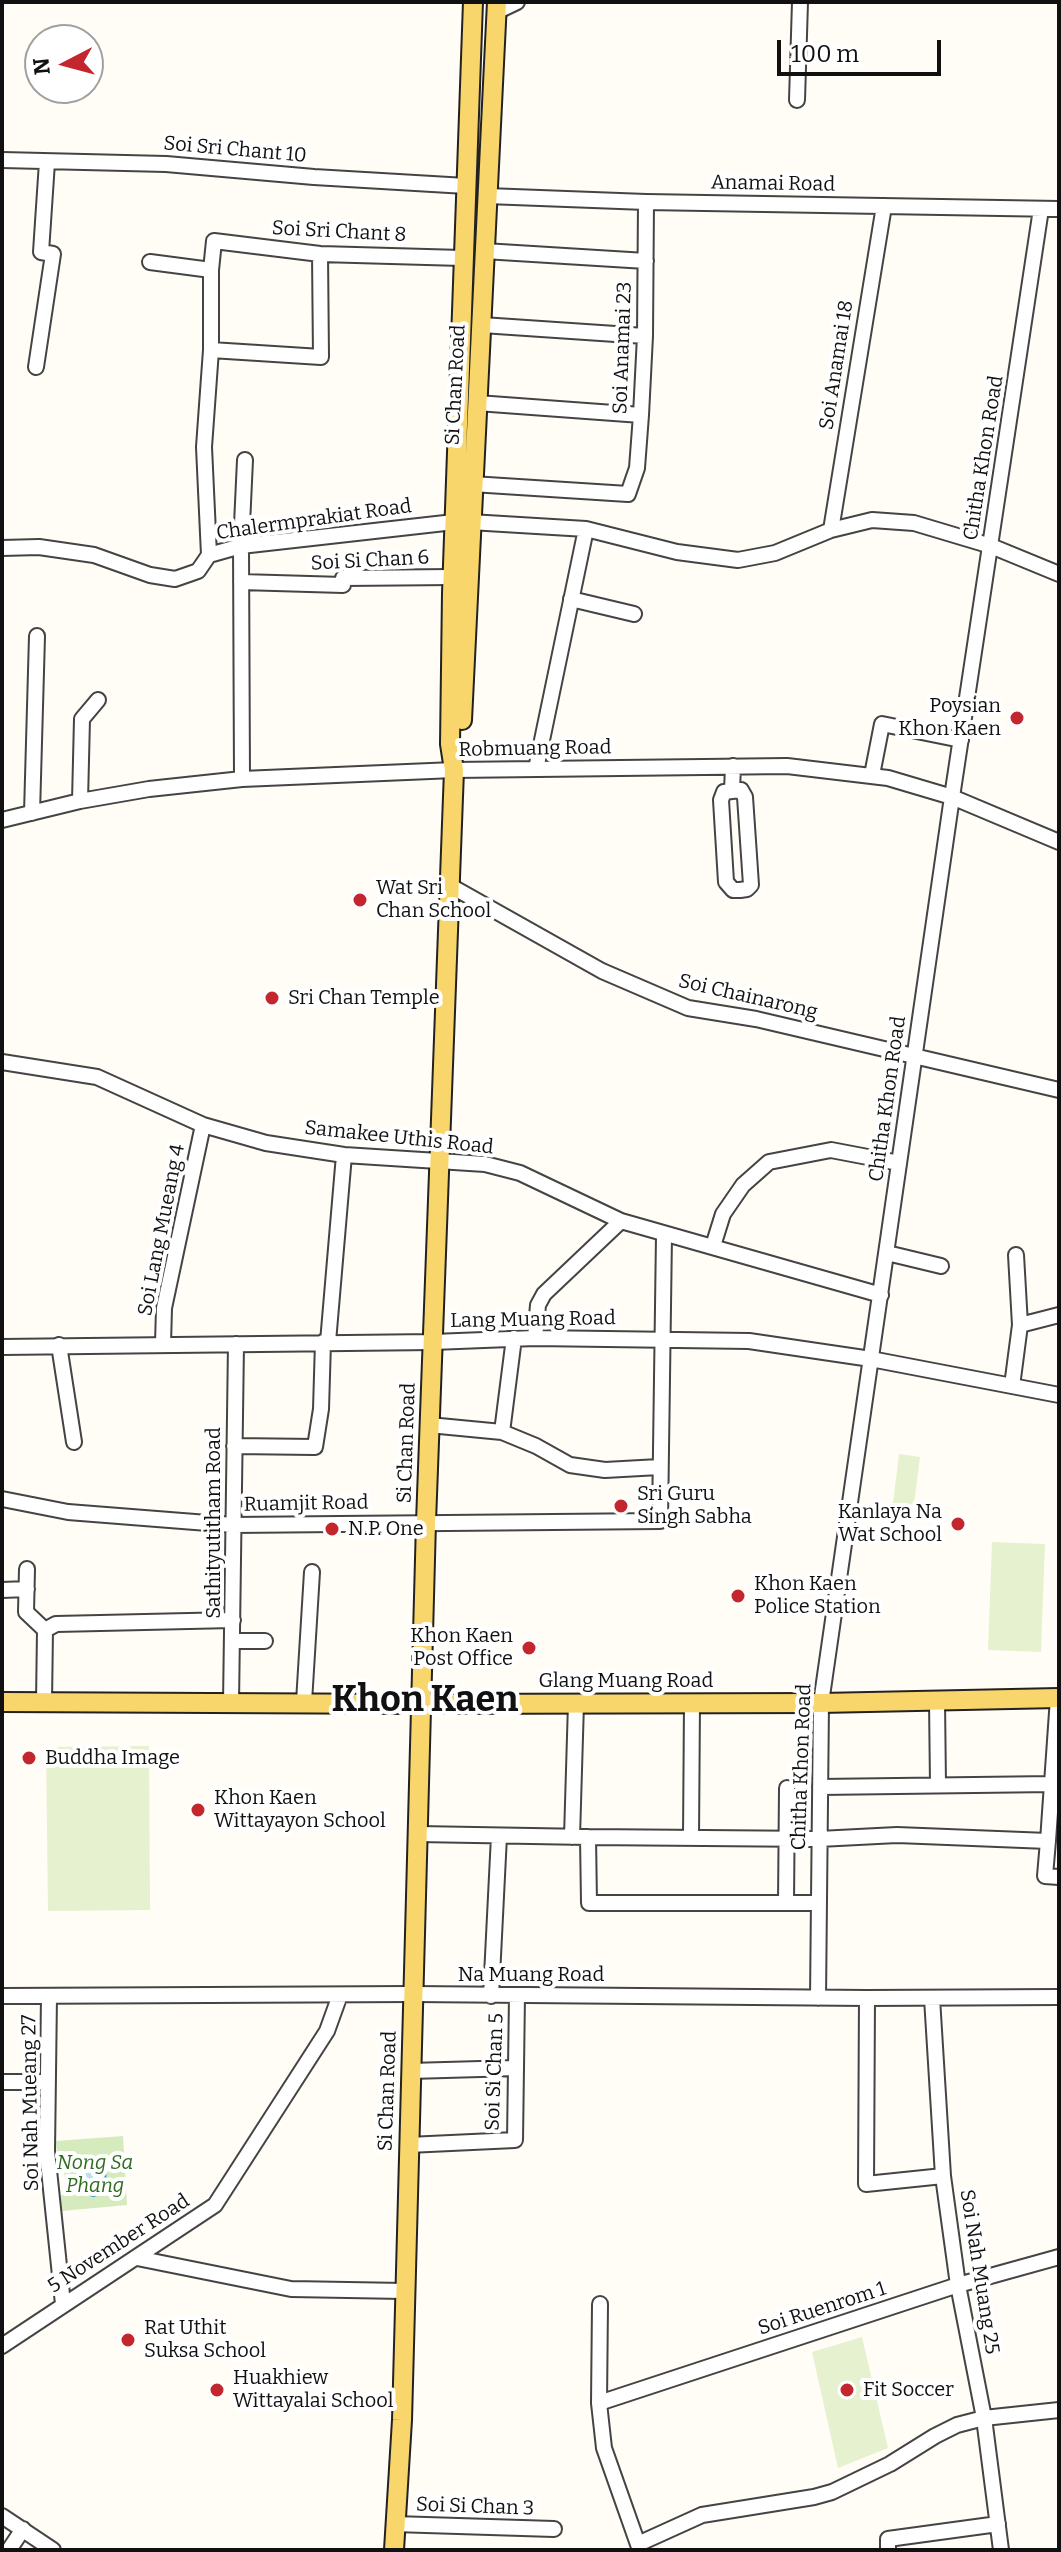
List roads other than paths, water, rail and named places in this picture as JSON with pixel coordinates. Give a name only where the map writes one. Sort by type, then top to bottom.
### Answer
[{"type":"main road","name":"Si Chan Road","points":[[454,770],[462,740],[462,522],[456,423],[473,2]]},
{"type":"main road","name":"Si Chan Road","points":[[394,2550],[402,2420],[429,1425],[454,770],[450,744],[453,577],[472,484],[497,7]]},
{"type":"main road","points":[[465,191],[487,196]]},
{"type":"main road","points":[[456,423],[476,424]]},
{"type":"main road","name":"Glang Muang Road","points":[[2,1702],[821,1703],[1058,1698]]},
{"type":"street","points":[[497,7],[517,2]]},
{"type":"street","points":[[797,100],[800,2]]},
{"type":"street","name":"Soi Sri Chant 10","points":[[2,160],[166,164],[465,191]]},
{"type":"street","points":[[36,367],[53,254],[41,252],[47,162]]},
{"type":"street","name":"Anamai Road","points":[[487,196],[1059,209]]},
{"type":"street","name":"Soi Anamai 23","points":[[472,484],[628,494],[637,468],[641,415],[646,202]]},
{"type":"street","name":"Soi Anamai 18","points":[[831,530],[884,206]]},
{"type":"street","name":"Chitha Khon Road","points":[[818,1998],[821,1703],[1041,209]]},
{"type":"street","name":"Soi Sri Chant 8","points":[[211,270],[214,241],[320,254],[462,258]]},
{"type":"street","points":[[484,251],[646,261]]},
{"type":"street","points":[[211,350],[321,357],[320,254]]},
{"type":"street","points":[[150,262],[211,270],[211,350],[204,447],[209,555]]},
{"type":"street","points":[[482,325],[645,336]]},
{"type":"street","points":[[477,403],[641,415]]},
{"type":"street","points":[[242,779],[241,546],[245,460]]},
{"type":"street","name":"Chalermprakiat Road","points":[[2,548],[39,547],[94,555],[150,575],[175,579],[198,571],[209,555],[241,546],[462,522],[586,529],[677,552],[738,560],[775,553],[831,530],[872,520],[914,523],[991,546],[1059,574]]},
{"type":"street","points":[[536,769],[586,529]]},
{"type":"street","name":"Soi Si Chan 6","points":[[241,582],[343,585],[343,578],[453,577]]},
{"type":"street","points":[[571,599],[634,614]]},
{"type":"street","points":[[32,813],[37,636]]},
{"type":"street","points":[[80,801],[82,719],[98,700]]},
{"type":"street","points":[[872,775],[882,724],[961,740]]},
{"type":"street","points":[[732,791],[733,766]]},
{"type":"street","name":"Robmuang Road","points":[[2,820],[80,801],[149,789],[242,779],[454,770],[787,766],[872,775],[952,797],[1059,842]]},
{"type":"street","points":[[741,790],[745,797],[751,885],[740,890],[733,890],[726,882],[721,800],[724,792],[732,791],[741,790]]},
{"type":"street","name":"Soi Chainarong","points":[[449,885],[602,971],[688,1008],[756,1019],[1059,1090]]},
{"type":"street","name":"Samakee Uthis Road","points":[[2,1062],[97,1077],[203,1125],[266,1143],[344,1155],[485,1164],[520,1173],[621,1221],[881,1295]]},
{"type":"street","name":"Soi Lang Mueang 4","points":[[163,1344],[164,1308],[203,1125]]},
{"type":"street","points":[[713,1246],[723,1214],[743,1185],[769,1162],[831,1150],[899,1163]]},
{"type":"street","points":[[234,1446],[315,1447],[344,1155]]},
{"type":"street","points":[[535,1338],[538,1305],[544,1294],[621,1221]]},
{"type":"street","points":[[429,1425],[502,1432],[570,1465],[605,1470],[659,1467],[664,1235]]},
{"type":"street","points":[[887,1253],[941,1266]]},
{"type":"street","points":[[1012,1386],[1020,1325],[1016,1255]]},
{"type":"street","points":[[1020,1325],[1059,1315]]},
{"type":"street","points":[[502,1432],[514,1338]]},
{"type":"street","name":"Lang Muang Road","points":[[2,1347],[433,1342],[514,1338],[749,1341],[871,1359],[1059,1395]]},
{"type":"street","name":"Sathityutitham Road","points":[[231,1703],[236,1344]]},
{"type":"street","points":[[59,1345],[74,1442]]},
{"type":"street","name":"Ruamjit Road","points":[[2,1499],[68,1512],[233,1525],[660,1521],[659,1467]]},
{"type":"street","points":[[27,1569],[26,1612],[45,1630],[44,1702]]},
{"type":"street","points":[[304,1702],[312,1572]]},
{"type":"street","points":[[2,1590],[27,1589]]},
{"type":"street","points":[[45,1630],[56,1624],[233,1620]]},
{"type":"street","points":[[233,1641],[265,1641]]},
{"type":"street","points":[[1058,1698],[1045,1876],[1059,1877]]},
{"type":"street","points":[[937,1701],[938,1785]]},
{"type":"street","points":[[572,1837],[576,1703]]},
{"type":"street","points":[[691,1837],[692,1703]]},
{"type":"street","points":[[820,1787],[1052,1784]]},
{"type":"street","points":[[786,1903],[787,1788]]},
{"type":"street","points":[[418,1834],[819,1839],[897,1835],[1048,1841]]},
{"type":"street","points":[[491,1996],[499,1836]]},
{"type":"street","points":[[588,1837],[589,1903],[819,1903]]},
{"type":"street","name":"5 November Road","points":[[2,2346],[215,2205],[327,2031],[340,1995]]},
{"type":"street","name":"Soi Si Chan 5","points":[[408,2145],[515,2140],[517,1995]]},
{"type":"street","name":"Na Muang Road","points":[[2,1996],[1059,1997]]},
{"type":"street","name":"Soi Nah Mueang 27","points":[[49,1996],[47,2151],[63,2304]]},
{"type":"street","points":[[867,1998],[866,2184],[943,2176]]},
{"type":"street","name":"Soi Nah Muang 25","points":[[932,1998],[943,2176],[958,2285],[984,2418],[1001,2550]]},
{"type":"street","points":[[410,2071],[516,2068]]},
{"type":"street","points":[[2,2082],[48,2082]]},
{"type":"street","name":"Soi Ruenrom 1","points":[[599,2403],[958,2285],[1059,2257]]},
{"type":"street","points":[[137,2258],[291,2289],[404,2291]]},
{"type":"street","points":[[600,2304],[599,2403],[604,2448],[639,2547],[702,2515],[832,2492],[890,2464],[957,2425],[984,2418],[1059,2410]]},
{"type":"street","points":[[2,2516],[23,2529],[36,2546],[53,2550]]},
{"type":"street","name":"Soi Si Chan 3","points":[[394,2524],[554,2529]]},
{"type":"street","points":[[888,2550],[888,2539],[998,2524]]},
{"type":"street","points":[[9,2550],[23,2529]]},
{"type":"water","points":[[87,2164],[105,2164],[106,2193],[93,2196],[82,2192],[76,2182],[77,2170]]},
{"type":"place","name":"Poysian Khon Kaen","points":[[1017,718]]},
{"type":"place","name":"Wat Sri Chan School","points":[[360,900]]},
{"type":"place","name":"Sri Chan Temple","points":[[272,998]]},
{"type":"place","name":"Sri Guru Singh Sabha","points":[[621,1506]]},
{"type":"place","name":"Kanlaya Na Wat School","points":[[958,1524]]},
{"type":"place","name":"N.P. One","points":[[332,1529]]},
{"type":"place","name":"Khon Kaen Police Station","points":[[738,1596]]},
{"type":"place","name":"Khon Kaen Post Office","points":[[529,1648]]},
{"type":"place","name":"Buddha Image","points":[[29,1758]]},
{"type":"place","name":"Khon Kaen Wittayayon School","points":[[198,1810]]},
{"type":"place","name":"Rat Uthit Suksa School","points":[[128,2340]]},
{"type":"place","name":"Huakhiew Wittayalai School","points":[[217,2390]]},
{"type":"place","name":"Fit Soccer","points":[[847,2390]]},
{"type":"district","name":"Khon Kaen","points":[[425,1701]]},
{"type":"park label","name":"Nong Sa Phang","points":[[95,2174]]}]
